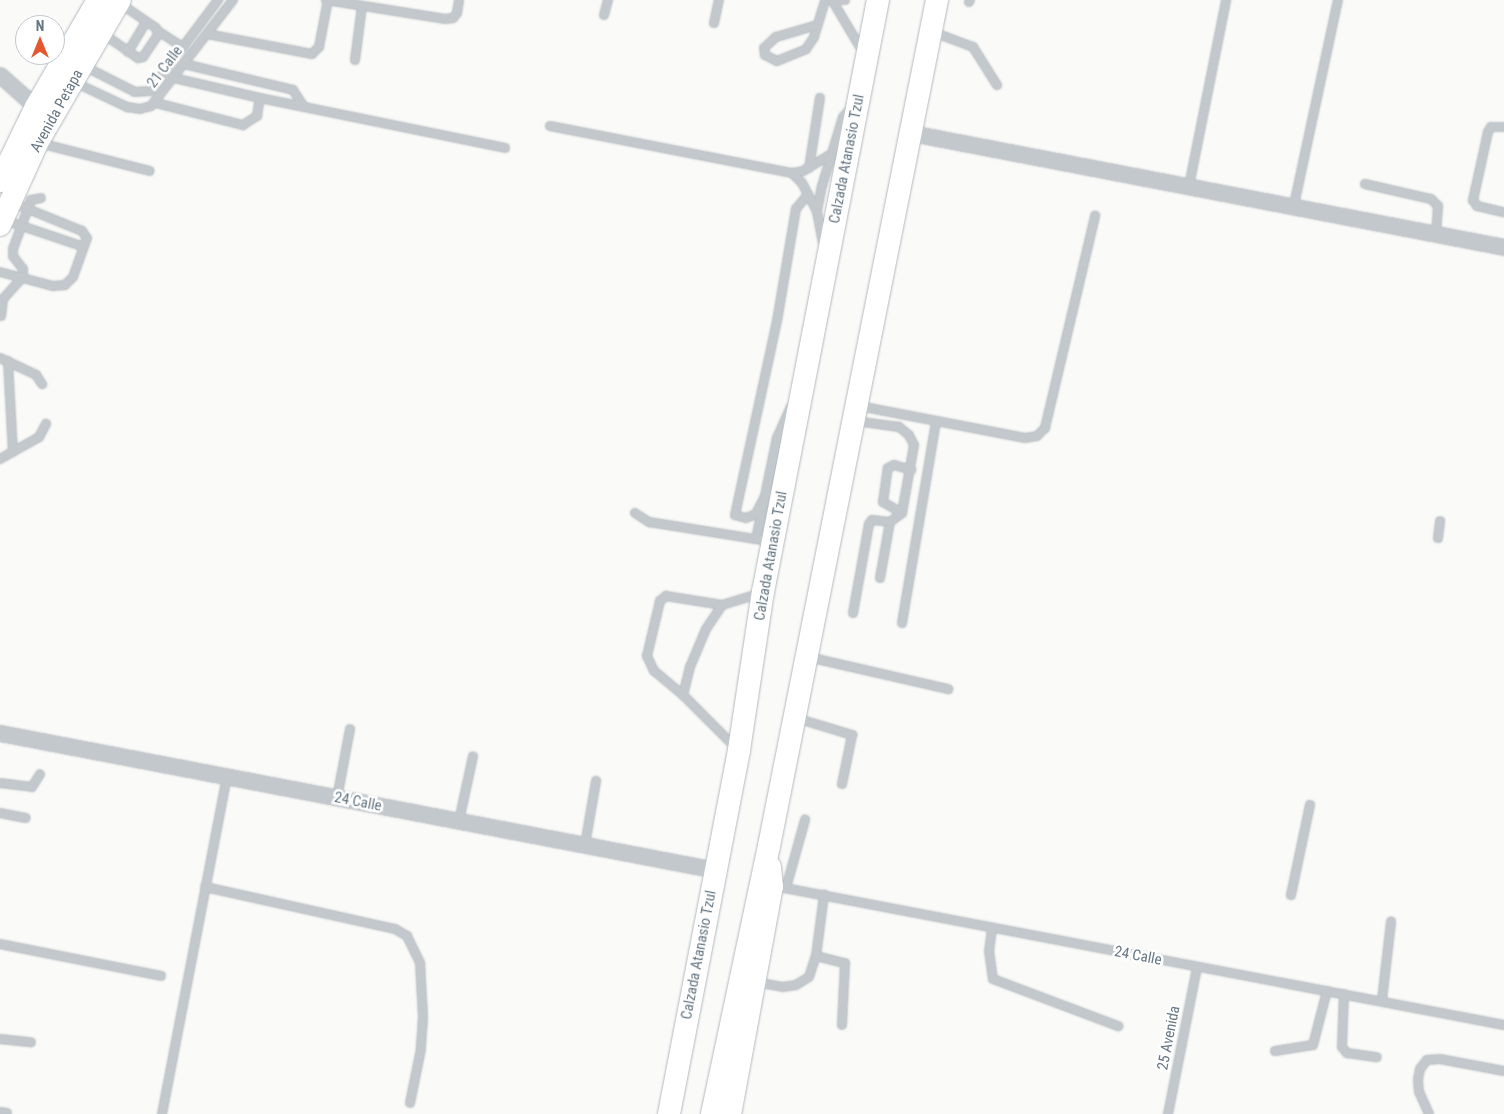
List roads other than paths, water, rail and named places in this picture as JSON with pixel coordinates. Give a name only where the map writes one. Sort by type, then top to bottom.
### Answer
[{"type":"main road","name":"Calzada Atanasio Tzul","points":[[669,1114],[738,750],[763,592],[765,541],[801,393],[878,0]]},
{"type":"main road","points":[[712,1114],[794,718],[853,413],[937,0]]},
{"type":"main road","name":"Avenida Petapa","points":[[12,216],[37,143],[77,73],[108,34],[117,5]]},
{"type":"main road","name":"Avenida Petapa","points":[[0,181],[36,107],[117,5]]},
{"type":"street","points":[[2,82],[36,107]]},
{"type":"street","points":[[911,132],[1504,247]]},
{"type":"street","name":"24 Calle","points":[[0,733],[716,870]]},
{"type":"street","points":[[730,1114],[754,982],[779,887],[768,846]]},
{"type":"lane","name":"21 Calle","points":[[77,73],[135,92],[144,92],[155,86],[218,0]]},
{"type":"lane","name":"21 Calle","points":[[77,73],[134,109],[156,103],[233,0]]},
{"type":"lane","points":[[208,34],[312,54],[320,47],[327,0],[453,18],[459,0]]},
{"type":"lane","points":[[604,15],[608,0]]},
{"type":"lane","points":[[714,23],[719,0]]},
{"type":"lane","points":[[817,24],[776,37],[764,48],[765,55],[777,61],[806,49],[817,24],[825,0]]},
{"type":"lane","points":[[845,0],[832,0],[866,60]]},
{"type":"lane","points":[[1189,186],[1226,0]]},
{"type":"lane","points":[[1294,205],[1338,0]]},
{"type":"lane","points":[[117,5],[183,47]]},
{"type":"lane","points":[[355,60],[362,6]]},
{"type":"lane","points":[[128,52],[146,22]]},
{"type":"lane","points":[[108,34],[128,52],[143,57],[158,31]]},
{"type":"lane","points":[[931,32],[973,47],[996,85]]},
{"type":"lane","points":[[184,64],[293,90],[304,107]]},
{"type":"lane","points":[[174,78],[260,98],[505,148]]},
{"type":"lane","points":[[156,103],[243,125],[257,116],[260,98]]},
{"type":"lane","points":[[809,168],[820,98]]},
{"type":"lane","points":[[817,211],[830,155],[844,116],[859,98]]},
{"type":"lane","points":[[550,126],[792,173],[809,168],[830,155]]},
{"type":"lane","points":[[1504,127],[1491,128],[1488,132],[1473,200],[1477,206],[1504,212]]},
{"type":"lane","points":[[37,143],[150,171]]},
{"type":"lane","points":[[792,173],[808,194],[817,211],[828,260]]},
{"type":"lane","points":[[1365,184],[1430,199],[1438,206],[1436,233]]},
{"type":"lane","points":[[766,494],[756,514],[746,518],[735,515],[777,321],[796,209],[808,194]]},
{"type":"lane","points":[[1,316],[4,299],[23,277],[22,266],[12,254],[12,216],[31,200],[41,198]]},
{"type":"lane","points":[[0,272],[53,286],[65,285],[73,277],[86,238],[82,231],[12,216]]},
{"type":"lane","points":[[12,216],[84,247]]},
{"type":"lane","points":[[853,413],[936,422],[1025,438],[1037,436],[1045,428],[1095,216]]},
{"type":"lane","points":[[4,359],[36,375],[42,384]]},
{"type":"lane","points":[[4,359],[13,452]]},
{"type":"lane","points":[[635,513],[649,522],[765,541],[766,494],[784,420],[801,393]]},
{"type":"lane","points":[[853,413],[899,427],[909,436],[914,445],[902,513],[890,522],[880,578]]},
{"type":"lane","points":[[902,623],[936,422]]},
{"type":"lane","points":[[0,459],[39,437],[46,424]]},
{"type":"lane","points":[[902,513],[884,502],[888,468],[894,465],[910,470]]},
{"type":"lane","points":[[853,613],[869,524],[872,520],[890,522]]},
{"type":"lane","points":[[1438,538],[1440,521]]},
{"type":"lane","points":[[738,750],[683,695],[654,671],[647,656],[660,601],[666,596],[722,605],[763,592]]},
{"type":"lane","points":[[683,695],[690,667],[706,629],[722,605]]},
{"type":"lane","points":[[806,657],[948,689]]},
{"type":"lane","points":[[794,718],[852,735],[842,784]]},
{"type":"lane","points":[[337,798],[350,729]]},
{"type":"lane","points":[[459,821],[473,756]]},
{"type":"lane","points":[[0,783],[32,788],[40,774]]},
{"type":"lane","points":[[162,1114],[227,777]]},
{"type":"lane","points":[[585,845],[596,781]]},
{"type":"lane","points":[[1291,895],[1310,805]]},
{"type":"lane","points":[[0,813],[26,818]]},
{"type":"lane","points":[[779,887],[805,820]]},
{"type":"lane","points":[[205,887],[396,929],[407,936],[420,963],[423,1017],[422,1049],[410,1103]]},
{"type":"lane","name":"24 Calle","points":[[779,887],[1197,967],[1382,1000],[1504,1025]]},
{"type":"lane","points":[[754,982],[784,987],[796,985],[809,977],[816,956],[824,896]]},
{"type":"lane","points":[[1382,1000],[1391,922]]},
{"type":"lane","points":[[992,928],[989,951],[993,979],[1118,1026]]},
{"type":"lane","points":[[0,944],[162,976]]},
{"type":"lane","points":[[816,956],[845,963],[842,1026]]},
{"type":"lane","name":"25 Avenida","points":[[1168,1114],[1197,967]]},
{"type":"lane","points":[[1275,1051],[1313,1045],[1327,991]]},
{"type":"lane","points":[[1344,994],[1342,1048],[1347,1053],[1377,1057]]},
{"type":"lane","points":[[0,1039],[30,1042]]},
{"type":"lane","points":[[1429,1114],[1419,1092],[1418,1080],[1420,1069],[1427,1060],[1440,1059],[1504,1071]]}]
